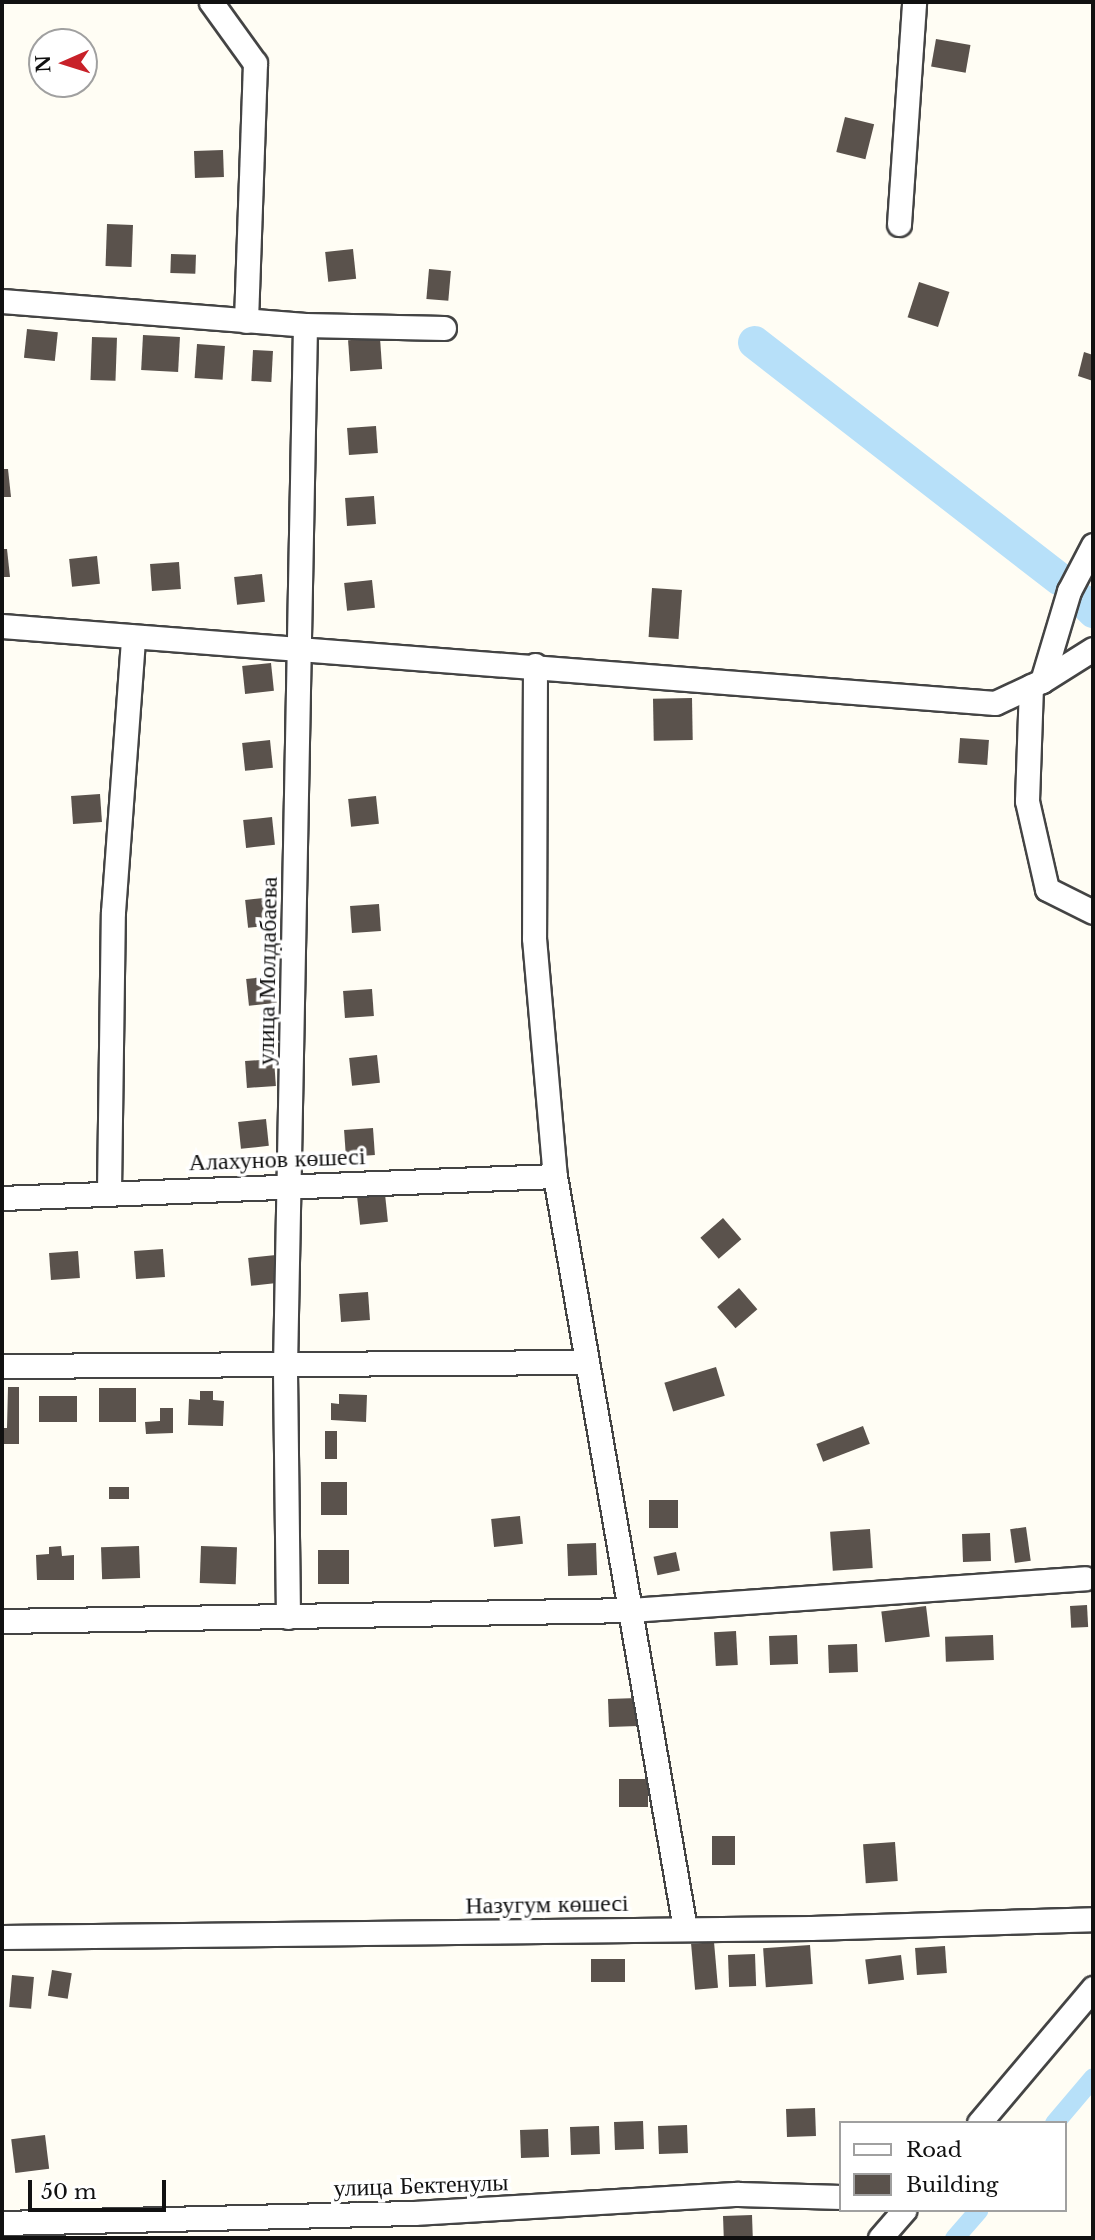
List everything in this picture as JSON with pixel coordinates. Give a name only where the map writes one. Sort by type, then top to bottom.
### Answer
[{"type":"street","points":[[211,2],[255,63],[246,321]]},
{"type":"street","points":[[899,224],[914,2]]},
{"type":"street","points":[[2,301],[305,325],[444,328]]},
{"type":"street","name":"улица Молдабаева","points":[[288,1617],[285,1367],[305,325]]},
{"type":"street","points":[[1093,545],[1069,591],[1036,684],[1027,801],[1047,889],[1093,912]]},
{"type":"street","points":[[2,626],[535,665],[995,703],[1036,684],[1093,649]]},
{"type":"street","points":[[109,1191],[113,912],[133,636]]},
{"type":"street","points":[[535,665],[534,938],[555,1176],[685,1929]]},
{"type":"street","name":"Алахунов көшесі","points":[[2,1198],[109,1191],[555,1176]]},
{"type":"street","points":[[2,1366],[285,1367],[585,1362]]},
{"type":"street","points":[[2,1621],[631,1610],[1085,1578]]},
{"type":"street","name":"Назугум көшесі","points":[[2,1937],[685,1929],[1093,1919]]},
{"type":"street","points":[[981,2121],[1093,1988]]},
{"type":"street","name":"улица Бектенулы","points":[[2,2223],[414,2213],[738,2194],[839,2197]]},
{"type":"street","points":[[880,2238],[902,2212]]},
{"type":"building","points":[[936,39],[970,45],[966,73],[931,67]]},
{"type":"building","points":[[845,117],[874,124],[865,159],[836,152]]},
{"type":"building","points":[[223,150],[224,177],[195,178],[194,151]]},
{"type":"building","points":[[107,224],[133,225],[132,267],[106,266]]},
{"type":"building","points":[[353,249],[356,279],[328,282],[325,252]]},
{"type":"building","points":[[171,254],[196,255],[195,274],[170,273]]},
{"type":"building","points":[[429,269],[451,271],[448,301],[426,299]]},
{"type":"building","points":[[919,282],[949,292],[938,327],[908,317]]},
{"type":"building","points":[[27,329],[58,332],[55,361],[24,358]]},
{"type":"building","points":[[143,335],[180,337],[178,372],[141,370]]},
{"type":"building","points":[[92,337],[117,338],[115,381],[90,380]]},
{"type":"building","points":[[380,338],[382,369],[350,371],[348,340]]},
{"type":"building","points":[[197,344],[225,346],[223,380],[195,378]]},
{"type":"building","points":[[253,350],[273,351],[271,382],[251,381]]},
{"type":"building","points":[[1084,352],[1093,355],[1093,381],[1078,376]]},
{"type":"building","points":[[376,426],[378,453],[349,455],[347,428]]},
{"type":"building","points":[[2,469],[8,469],[11,497],[2,497]]},
{"type":"building","points":[[374,496],[376,524],[347,526],[345,498]]},
{"type":"building","points":[[2,549],[7,549],[10,577],[2,577]]},
{"type":"building","points":[[97,556],[100,584],[72,587],[69,559]]},
{"type":"building","points":[[179,562],[181,589],[152,591],[150,564]]},
{"type":"building","points":[[262,574],[265,602],[237,605],[234,577]]},
{"type":"building","points":[[372,580],[375,608],[347,611],[344,583]]},
{"type":"building","points":[[652,588],[682,590],[679,639],[649,637]]},
{"type":"building","points":[[271,663],[274,691],[245,694],[242,666]]},
{"type":"building","points":[[692,698],[693,740],[654,741],[653,699]]},
{"type":"building","points":[[960,738],[989,740],[987,765],[958,763]]},
{"type":"building","points":[[270,740],[273,768],[245,771],[242,743]]},
{"type":"building","points":[[100,794],[102,822],[73,824],[71,796]]},
{"type":"building","points":[[376,796],[379,824],[351,827],[348,799]]},
{"type":"building","points":[[272,817],[275,845],[246,848],[243,820]]},
{"type":"building","points":[[273,897],[276,925],[248,928],[245,900]]},
{"type":"building","points":[[379,904],[381,931],[352,933],[350,906]]},
{"type":"building","points":[[274,976],[277,1003],[249,1006],[246,979]]},
{"type":"building","points":[[372,989],[374,1016],[345,1018],[343,991]]},
{"type":"building","points":[[377,1055],[380,1083],[352,1086],[349,1058]]},
{"type":"building","points":[[274,1059],[276,1086],[247,1088],[245,1061]]},
{"type":"building","points":[[266,1119],[269,1146],[241,1149],[238,1122]]},
{"type":"building","points":[[373,1128],[375,1155],[346,1157],[344,1130]]},
{"type":"building","points":[[385,1194],[388,1222],[360,1225],[357,1197]]},
{"type":"building","points":[[723,1218],[741,1239],[719,1259],[700,1238]]},
{"type":"building","points":[[163,1249],[165,1277],[136,1279],[134,1251]]},
{"type":"building","points":[[78,1251],[80,1278],[51,1280],[49,1253]]},
{"type":"building","points":[[276,1255],[279,1283],[251,1286],[248,1258]]},
{"type":"building","points":[[739,1288],[757,1309],[735,1328],[717,1307]]},
{"type":"building","points":[[368,1292],[370,1320],[341,1322],[339,1294]]},
{"type":"building","points":[[716,1367],[725,1396],[673,1411],[664,1383]]},
{"type":"building","points":[[8,1387],[19,1387],[19,1444],[2,1444],[2,1428],[7,1428]]},
{"type":"building","points":[[99,1388],[136,1388],[136,1422],[99,1422]]},
{"type":"building","points":[[200,1391],[213,1391],[213,1400],[224,1401],[223,1426],[188,1425],[189,1399],[200,1400]]},
{"type":"building","points":[[339,1394],[367,1395],[366,1422],[331,1420],[331,1403],[339,1404]]},
{"type":"building","points":[[39,1396],[77,1396],[77,1422],[39,1422]]},
{"type":"building","points":[[160,1408],[173,1408],[173,1433],[146,1434],[145,1422],[160,1421]]},
{"type":"building","points":[[863,1426],[870,1444],[823,1462],[816,1444]]},
{"type":"building","points":[[325,1431],[337,1431],[337,1459],[325,1459]]},
{"type":"building","points":[[321,1482],[347,1482],[347,1515],[321,1515]]},
{"type":"building","points":[[109,1487],[129,1487],[129,1499],[109,1499]]},
{"type":"building","points":[[649,1500],[678,1500],[678,1528],[649,1528]]},
{"type":"building","points":[[520,1516],[523,1544],[494,1547],[491,1519]]},
{"type":"building","points":[[1026,1527],[1031,1561],[1015,1563],[1010,1529]]},
{"type":"building","points":[[870,1529],[873,1568],[833,1571],[830,1532]]},
{"type":"building","points":[[990,1533],[991,1561],[963,1562],[962,1534]]},
{"type":"building","points":[[596,1543],[597,1575],[568,1576],[567,1544]]},
{"type":"building","points":[[61,1546],[62,1556],[74,1555],[74,1580],[37,1580],[36,1555],[49,1554],[49,1547]]},
{"type":"building","points":[[139,1546],[140,1578],[102,1579],[101,1547]]},
{"type":"building","points":[[201,1546],[237,1547],[236,1584],[200,1583]]},
{"type":"building","points":[[318,1550],[349,1550],[349,1584],[318,1584]]},
{"type":"building","points":[[676,1552],[680,1571],[657,1575],[654,1557]]},
{"type":"building","points":[[1087,1605],[1088,1627],[1071,1628],[1070,1606]]},
{"type":"building","points":[[926,1606],[930,1637],[885,1642],[881,1611]]},
{"type":"building","points":[[736,1631],[738,1665],[716,1666],[714,1632]]},
{"type":"building","points":[[797,1635],[798,1664],[770,1665],[769,1636]]},
{"type":"building","points":[[993,1635],[994,1660],[946,1662],[945,1637]]},
{"type":"building","points":[[857,1644],[858,1672],[829,1673],[828,1645]]},
{"type":"building","points":[[637,1698],[638,1726],[609,1727],[608,1699]]},
{"type":"building","points":[[619,1779],[648,1779],[648,1807],[619,1807]]},
{"type":"building","points":[[712,1836],[735,1836],[735,1865],[712,1865]]},
{"type":"building","points":[[895,1842],[898,1881],[866,1883],[863,1844]]},
{"type":"building","points":[[714,1942],[718,1988],[695,1990],[691,1944]]},
{"type":"building","points":[[810,1945],[813,1984],[766,1987],[763,1948]]},
{"type":"building","points":[[945,1946],[947,1973],[917,1975],[915,1948]]},
{"type":"building","points":[[755,1954],[756,1986],[729,1987],[728,1955]]},
{"type":"building","points":[[901,1955],[904,1980],[868,1984],[865,1959]]},
{"type":"building","points":[[591,1959],[625,1959],[625,1982],[591,1982]]},
{"type":"building","points":[[52,1970],[72,1973],[68,1999],[48,1996]]},
{"type":"building","points":[[12,1975],[34,1977],[31,2009],[9,2007]]},
{"type":"building","points":[[815,2108],[816,2136],[787,2137],[786,2109]]},
{"type":"building","points":[[643,2121],[644,2149],[615,2150],[614,2122]]},
{"type":"building","points":[[687,2125],[688,2153],[659,2154],[658,2126]]},
{"type":"building","points":[[599,2126],[600,2154],[571,2155],[570,2127]]},
{"type":"building","points":[[548,2129],[549,2157],[521,2158],[520,2130]]},
{"type":"building","points":[[45,2135],[49,2169],[15,2173],[11,2139]]},
{"type":"building","points":[[752,2215],[753,2238],[724,2238],[723,2216]]},
{"type":"waterway","points":[[754,342],[1059,579]]},
{"type":"waterway","points":[[1082,600],[1093,611]]},
{"type":"waterway","points":[[1056,2121],[1093,2077]]},
{"type":"waterway","points":[[954,2238],[976,2212]]}]
